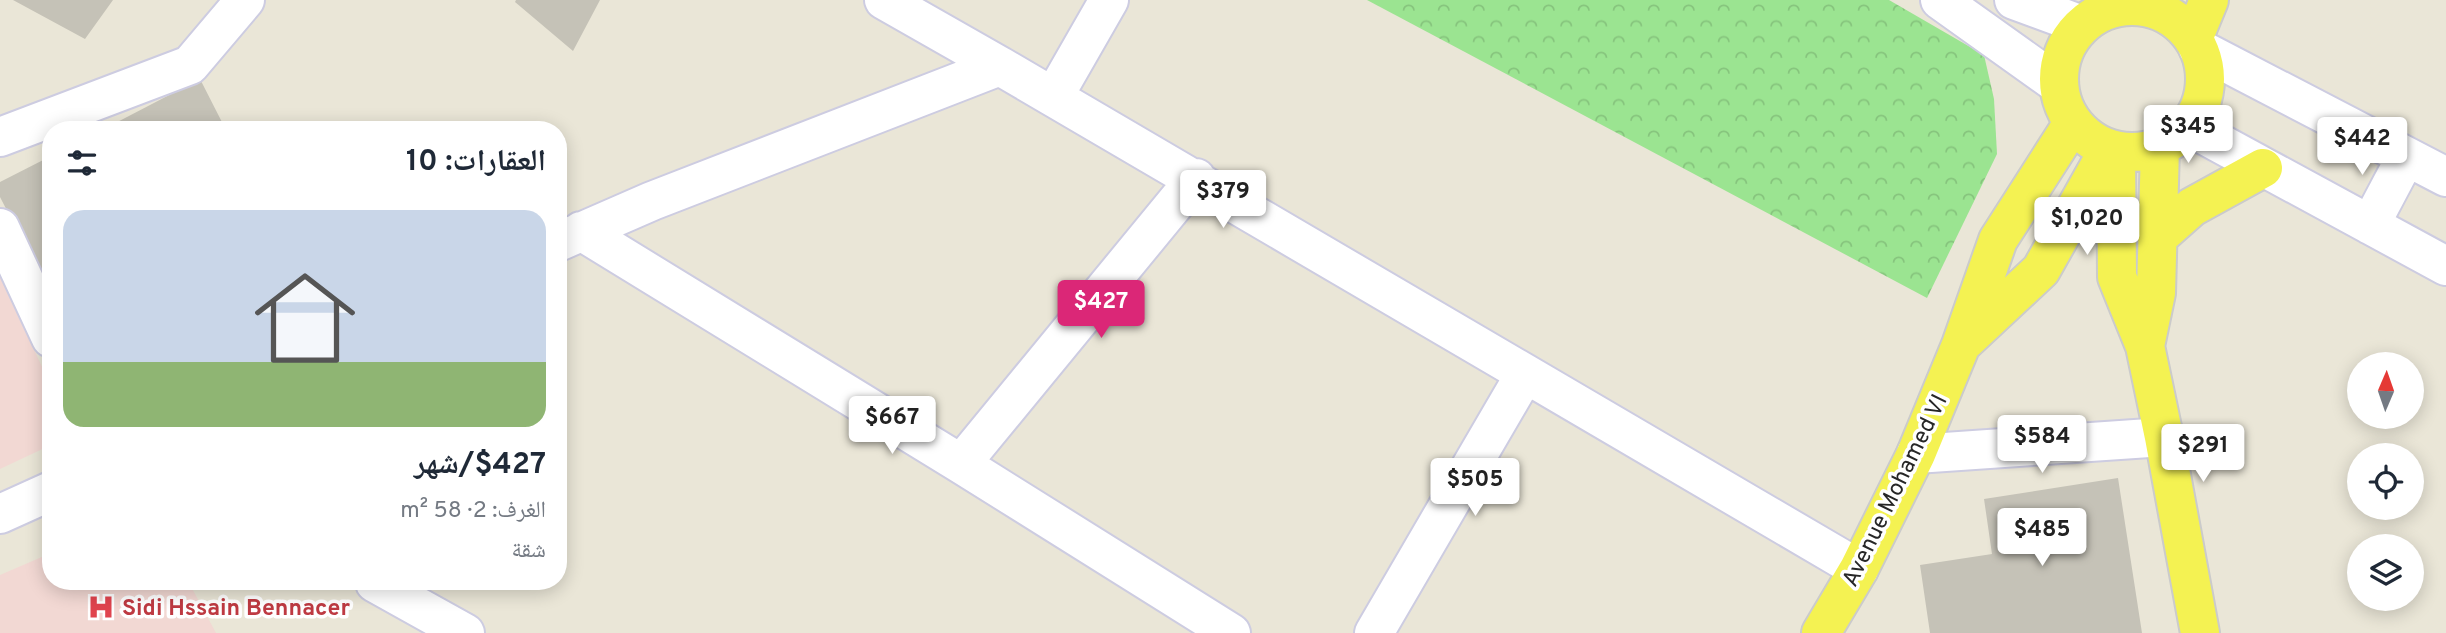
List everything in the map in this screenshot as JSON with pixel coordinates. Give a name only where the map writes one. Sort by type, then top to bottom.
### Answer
[{"type":"main road","points":[[2195,43],[2209,0]]},
{"type":"main road","points":[[2151,4],[2173,19],[2195,43],[2203,62],[2204,90],[2201,104],[2174,137],[2138,152],[2112,150],[2088,139],[2073,123],[2061,99],[2061,59],[2073,35],[2082,25],[2104,11],[2151,4]]},
{"type":"main road","name":"Avenue Mohamed VI","points":[[1821,633],[1859,569],[1916,454],[1961,345],[1998,240],[2073,123]]},
{"type":"main road","points":[[2145,346],[2156,293],[2157,238],[2174,137]]},
{"type":"main road","points":[[1961,345],[2041,270],[2112,150]]},
{"type":"main road","points":[[2112,150],[2117,276],[2145,346],[2200,633]]},
{"type":"main road","points":[[2157,238],[2192,207],[2263,168]]},
{"type":"street","points":[[42,121],[190,65],[245,0]]},
{"type":"street","points":[[884,0],[1196,178],[1859,569]]},
{"type":"street","points":[[1054,96],[1109,0]]},
{"type":"street","points":[[1940,0],[2059,85]]},
{"type":"street","points":[[2014,0],[2082,25]]},
{"type":"street","points":[[2195,43],[2446,177]]},
{"type":"street","points":[[570,237],[652,201],[1000,66]]},
{"type":"street","points":[[0,137],[42,121]]},
{"type":"street","points":[[2174,137],[2263,168],[2446,266]]},
{"type":"street","points":[[2370,225],[2406,157]]},
{"type":"street","points":[[961,464],[1196,178]]},
{"type":"street","points":[[0,228],[42,319]]},
{"type":"street","points":[[570,237],[961,464],[1231,633]]},
{"type":"street","points":[[1374,633],[1525,374]]},
{"type":"street","points":[[1916,454],[2164,437]]},
{"type":"street","points":[[0,514],[42,495]]},
{"type":"street","points":[[379,590],[407,633]]},
{"type":"street","points":[[388,590],[465,633]]},
{"type":"shaded area","points":[[0,277],[42,367],[42,449],[0,469]]},
{"type":"shaded area","name":"Sidi Hssain Bennacer","points":[[42,557],[42,590],[193,590],[216,633],[0,633],[0,575]]},
{"type":"green space","points":[[1367,0],[1889,0],[1984,55],[1994,99],[1997,154],[1927,298]]},
{"type":"building","points":[[13,0],[113,0],[85,39]]},
{"type":"building","points":[[600,0],[573,51],[515,2]]},
{"type":"building","points":[[200,79],[221,121],[119,121]]},
{"type":"building","points":[[42,161],[42,279],[0,197],[0,182]]},
{"type":"building","points":[[2118,478],[2142,633],[1930,633],[1920,565],[1992,554],[1984,499]]},
{"type":"place","name":"Sidi Hssain Bennacer","points":[[101,607]]}]
